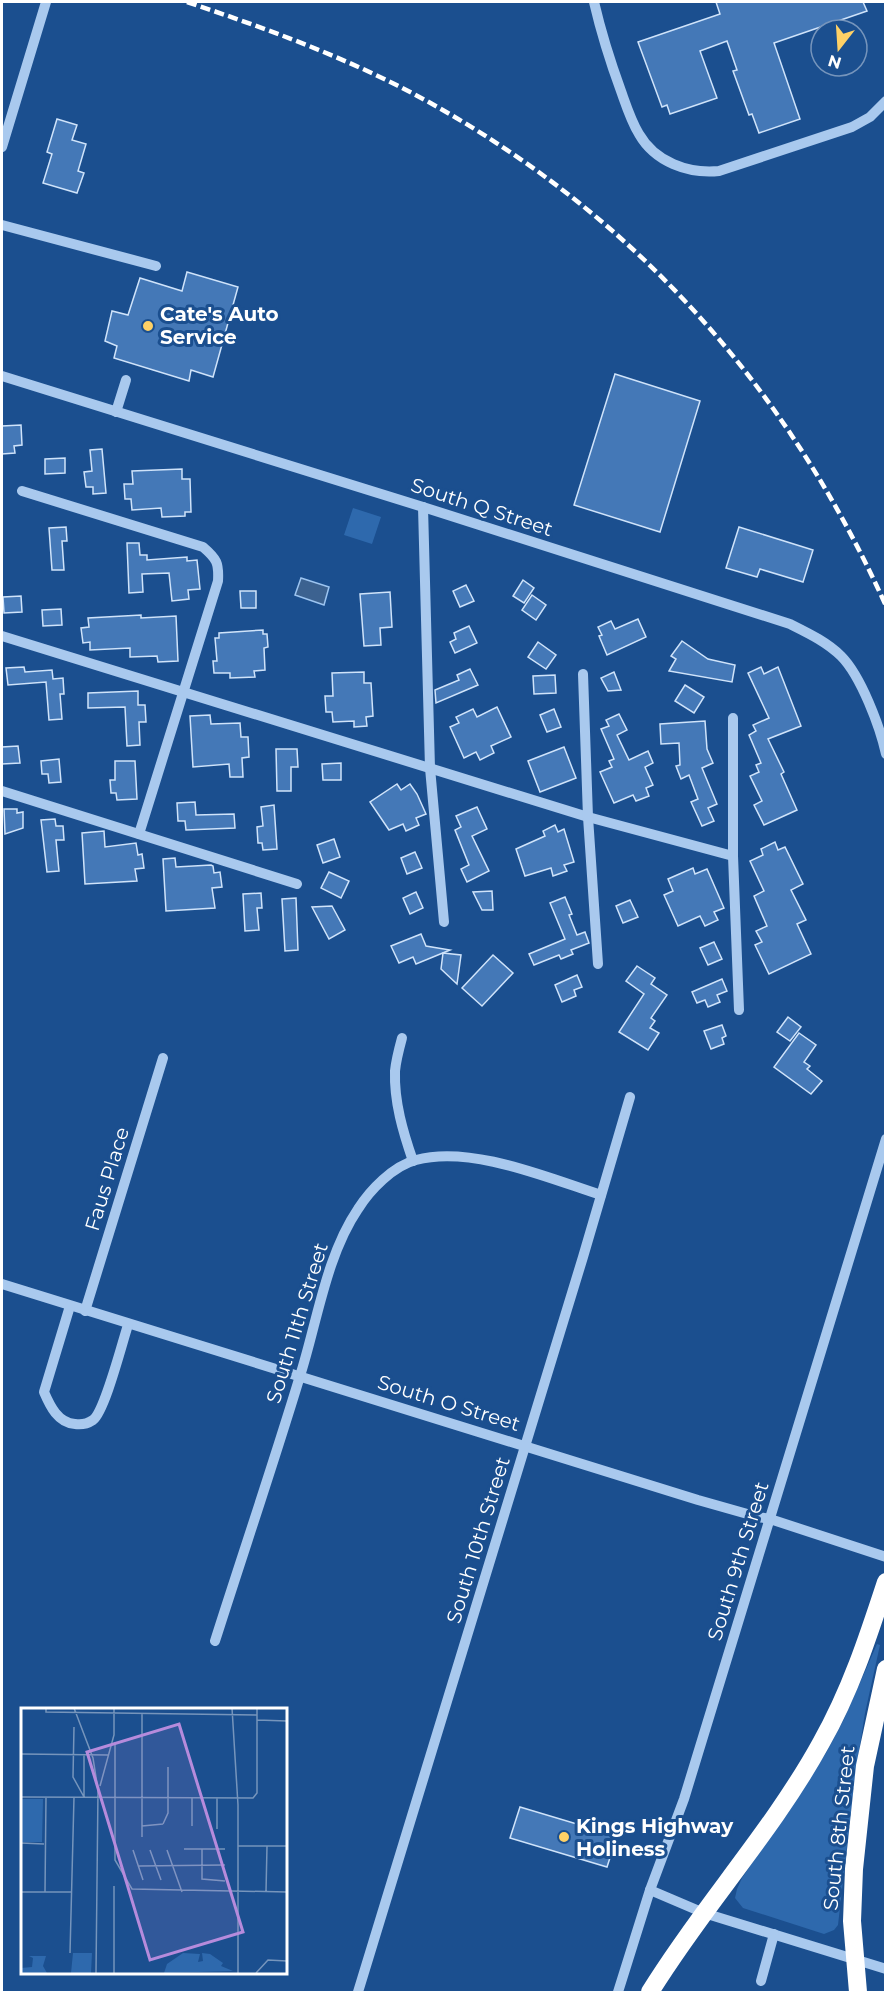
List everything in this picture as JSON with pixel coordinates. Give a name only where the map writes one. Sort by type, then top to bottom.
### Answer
[{"type":"highway","points":[[650,1992],[668,1962],[786,1800],[821,1744],[846,1695],[885,1582]]},
{"type":"highway","name":"South 8th Street","points":[[858,1992],[852,1921],[854,1869],[865,1766],[885,1669]]},
{"type":"street","points":[[2,147],[46,2]]},
{"type":"street","points":[[594,2],[606,51],[639,135],[650,149],[676,166],[704,173],[719,171],[852,127],[870,117],[885,101]]},
{"type":"street","points":[[2,225],[156,266]]},
{"type":"street","name":"South Q Street","points":[[2,376],[790,624],[807,632],[842,657],[865,694],[885,754]]},
{"type":"street","points":[[116,412],[126,380]]},
{"type":"street","points":[[22,491],[203,547],[215,558],[219,568],[218,581],[139,834]]},
{"type":"street","points":[[423,507],[430,768],[444,922]]},
{"type":"street","points":[[2,636],[588,817],[733,856]]},
{"type":"street","points":[[583,674],[588,817],[598,964]]},
{"type":"street","points":[[733,718],[733,856],[739,1010]]},
{"type":"street","points":[[2,791],[297,884]]},
{"type":"street","points":[[402,1038],[395,1069],[395,1093],[403,1132],[413,1161],[455,1157],[483,1159],[601,1195]]},
{"type":"street","name":"Faus Place","points":[[85,1311],[163,1058]]},
{"type":"street","name":"South 10th Street","points":[[358,1992],[630,1097]]},
{"type":"street","name":"South 9th Street","points":[[618,1992],[650,1890],[684,1799],[885,1138]]},
{"type":"street","name":"South 11th Street","points":[[215,1641],[301,1376],[340,1243],[357,1209],[374,1189],[393,1172],[413,1161]]},
{"type":"street","name":"South O Street","points":[[2,1284],[698,1500],[758,1518],[770,1519],[885,1557]]},
{"type":"street","points":[[70,1306],[44,1392],[52,1410],[68,1423],[83,1425],[94,1420],[102,1406],[128,1324]]},
{"type":"street","points":[[650,1890],[704,1913],[885,1969]]},
{"type":"street","points":[[761,1981],[774,1934]]},
{"type":"shaded area","points":[[353,508],[381,517],[372,544],[344,535]]},
{"type":"shaded area","points":[[301,578],[329,587],[324,605],[295,595]]},
{"type":"shaded area","points":[[877,1644],[880,1645],[865,1713],[855,1777],[838,1925],[834,1930],[824,1934],[743,1908],[735,1898],[742,1878],[826,1753],[844,1719]]},
{"type":"building","points":[[716,2],[863,2],[867,11],[847,18],[809,18],[809,31],[774,43],[800,119],[759,133],[752,114],[749,115],[733,71],[737,70],[727,41],[700,51],[717,98],[670,114],[667,105],[662,107],[638,42],[720,14]]},
{"type":"building","points":[[57,119],[77,125],[72,140],[86,144],[78,171],[84,173],[77,193],[43,183],[52,154],[47,152]]},
{"type":"building","name":"Cate's Auto Service","points":[[187,272],[238,287],[213,377],[191,370],[189,381],[114,358],[117,346],[105,341],[112,311],[128,315],[140,278],[182,291]]},
{"type":"building","points":[[615,374],[700,401],[660,532],[574,505]]},
{"type":"building","points":[[21,425],[22,445],[14,446],[15,453],[2,454],[2,426]]},
{"type":"building","points":[[102,449],[106,493],[93,494],[93,487],[86,487],[84,472],[92,471],[90,450]]},
{"type":"building","points":[[65,458],[65,473],[45,474],[45,459]]},
{"type":"building","points":[[182,469],[182,479],[190,479],[191,512],[185,512],[185,516],[162,517],[161,508],[132,510],[131,499],[125,499],[124,484],[133,484],[132,471]]},
{"type":"building","points":[[66,527],[67,541],[62,541],[64,570],[52,570],[49,528]]},
{"type":"building","points":[[739,527],[813,550],[803,582],[760,569],[757,577],[726,568]]},
{"type":"building","points":[[127,543],[139,543],[140,555],[147,555],[147,560],[187,557],[187,561],[197,560],[200,589],[188,590],[189,599],[172,601],[169,573],[142,574],[143,592],[129,593]]},
{"type":"building","points":[[523,580],[534,588],[524,603],[513,596]]},
{"type":"building","points":[[466,585],[474,601],[460,607],[453,591]]},
{"type":"building","points":[[240,591],[256,591],[256,608],[241,608]]},
{"type":"building","points":[[390,592],[392,627],[380,628],[381,645],[364,646],[360,594]]},
{"type":"building","points":[[532,595],[546,605],[536,620],[522,610]]},
{"type":"building","points":[[21,596],[22,612],[4,613],[3,597]]},
{"type":"building","points":[[61,609],[62,625],[43,626],[42,610]]},
{"type":"building","points":[[141,615],[141,618],[176,616],[178,661],[158,662],[157,656],[130,657],[130,648],[90,650],[90,642],[83,643],[81,628],[89,627],[88,618]]},
{"type":"building","points":[[638,619],[646,637],[607,655],[599,636],[602,635],[598,627],[611,621],[615,629]]},
{"type":"building","points":[[469,626],[477,643],[455,653],[450,642],[456,639],[454,633]]},
{"type":"building","points":[[263,630],[263,634],[267,634],[268,647],[264,648],[265,670],[254,671],[255,677],[230,678],[230,673],[214,673],[213,661],[217,661],[215,638],[219,638],[219,633]]},
{"type":"building","points":[[682,641],[708,659],[735,665],[732,682],[669,671],[676,659],[671,656]]},
{"type":"building","points":[[538,642],[556,655],[546,669],[528,657]]},
{"type":"building","points":[[24,667],[25,672],[52,670],[53,679],[63,678],[64,694],[60,694],[62,719],[49,720],[46,682],[8,685],[6,668]]},
{"type":"building","points":[[761,667],[764,674],[778,667],[801,726],[768,739],[784,772],[781,774],[797,810],[764,825],[754,805],[762,801],[750,776],[759,772],[756,765],[761,763],[749,735],[756,731],[753,725],[769,718],[748,673]]},
{"type":"building","points":[[470,669],[478,685],[436,703],[435,690],[459,680],[457,675]]},
{"type":"building","points":[[364,672],[364,683],[371,683],[373,716],[366,717],[367,726],[354,727],[354,721],[333,722],[332,712],[326,712],[325,696],[333,696],[332,673]]},
{"type":"building","points":[[614,672],[621,690],[608,691],[601,678]]},
{"type":"building","points":[[555,675],[556,693],[534,694],[533,676]]},
{"type":"building","points":[[685,685],[704,697],[694,713],[675,701]]},
{"type":"building","points":[[138,691],[138,705],[145,705],[146,722],[139,722],[140,745],[127,746],[125,707],[88,708],[88,693]]},
{"type":"building","points":[[497,707],[511,737],[491,746],[494,753],[480,760],[476,752],[464,758],[450,727],[459,723],[456,717],[473,709],[477,717]]},
{"type":"building","points":[[554,709],[561,727],[547,732],[540,715]]},
{"type":"building","points":[[619,714],[627,730],[617,735],[629,760],[648,751],[653,763],[645,767],[653,785],[646,788],[649,796],[636,801],[633,795],[614,803],[600,772],[612,767],[609,761],[614,759],[601,729],[609,726],[606,720]]},
{"type":"building","points":[[210,715],[211,724],[240,723],[241,737],[248,737],[249,757],[242,758],[243,777],[230,777],[229,764],[193,767],[190,716]]},
{"type":"building","points":[[705,721],[707,749],[713,763],[702,768],[717,804],[708,808],[714,821],[702,826],[691,802],[698,799],[689,775],[681,779],[676,766],[680,765],[679,743],[661,744],[660,724]]},
{"type":"building","points":[[18,746],[20,763],[2,764],[2,747]]},
{"type":"building","points":[[564,747],[576,778],[540,792],[528,761]]},
{"type":"building","points":[[276,749],[297,749],[298,767],[291,767],[291,791],[277,791]]},
{"type":"building","points":[[59,759],[61,782],[49,783],[48,774],[42,774],[41,761]]},
{"type":"building","points":[[115,761],[135,761],[137,799],[117,800],[116,793],[111,793],[110,780],[115,780]]},
{"type":"building","points":[[341,763],[341,780],[323,780],[322,764]]},
{"type":"building","points":[[397,784],[401,790],[410,784],[426,814],[416,818],[419,825],[406,831],[403,824],[389,830],[370,802]]},
{"type":"building","points":[[195,802],[196,815],[234,814],[235,828],[186,830],[185,821],[178,821],[177,803]]},
{"type":"building","points":[[274,805],[277,849],[263,850],[262,843],[258,843],[257,827],[263,826],[261,807]]},
{"type":"building","points":[[477,807],[487,829],[472,836],[489,871],[467,882],[461,869],[469,865],[455,830],[461,827],[456,816]]},
{"type":"building","points":[[4,809],[17,809],[17,813],[23,812],[23,828],[5,834]]},
{"type":"building","points":[[55,819],[56,826],[63,826],[64,840],[56,840],[59,871],[47,872],[41,820]]},
{"type":"building","points":[[555,825],[558,832],[564,829],[574,862],[564,865],[567,871],[553,876],[551,868],[525,876],[516,849],[545,836],[543,831]]},
{"type":"building","points":[[104,831],[105,847],[136,843],[138,855],[142,854],[144,868],[135,869],[137,881],[85,884],[82,833]]},
{"type":"building","points":[[334,839],[340,857],[323,863],[317,845]]},
{"type":"building","points":[[775,842],[778,850],[785,847],[803,884],[791,890],[806,920],[797,924],[811,954],[769,974],[755,945],[762,942],[756,931],[767,926],[754,896],[764,891],[750,861],[763,855],[761,849]]},
{"type":"building","points":[[415,852],[422,868],[407,874],[401,858]]},
{"type":"building","points":[[175,858],[176,867],[211,865],[214,873],[220,872],[222,887],[212,888],[215,908],[166,911],[163,859]]},
{"type":"building","points":[[693,868],[695,874],[707,869],[724,908],[714,912],[718,920],[705,926],[700,916],[678,926],[664,895],[673,891],[668,879]]},
{"type":"building","points":[[329,872],[349,881],[341,898],[321,888]]},
{"type":"building","points":[[492,891],[493,910],[482,910],[473,892]]},
{"type":"building","points":[[416,892],[423,908],[410,914],[403,898]]},
{"type":"building","points":[[261,893],[262,908],[257,908],[259,930],[245,931],[243,894]]},
{"type":"building","points":[[565,897],[577,935],[585,932],[589,943],[571,950],[573,954],[561,959],[559,955],[534,965],[529,954],[565,939],[550,903]]},
{"type":"building","points":[[296,898],[298,950],[285,951],[282,899]]},
{"type":"building","points":[[630,900],[638,917],[623,923],[616,906]]},
{"type":"building","points":[[332,906],[345,930],[329,939],[312,907]]},
{"type":"building","points":[[421,934],[426,946],[450,950],[416,964],[413,957],[399,963],[391,946]]},
{"type":"building","points":[[714,942],[722,959],[708,965],[700,948]]},
{"type":"building","points":[[443,953],[461,955],[457,984],[441,969]]},
{"type":"building","points":[[493,955],[513,973],[482,1006],[462,988]]},
{"type":"building","points":[[637,966],[655,978],[651,984],[667,995],[651,1018],[655,1021],[650,1028],[659,1033],[648,1050],[619,1032],[644,994],[626,981]]},
{"type":"building","points":[[577,975],[582,987],[574,990],[576,996],[562,1002],[555,985]]},
{"type":"building","points":[[722,979],[727,991],[717,995],[720,1002],[708,1007],[705,1000],[697,1003],[692,992]]},
{"type":"building","points":[[788,1017],[801,1027],[790,1041],[777,1032]]},
{"type":"building","points":[[722,1025],[726,1036],[722,1038],[724,1044],[711,1049],[704,1031]]},
{"type":"building","points":[[799,1033],[816,1045],[804,1062],[810,1066],[807,1069],[822,1081],[811,1094],[774,1067]]},
{"type":"building","name":"Kings Highway Holiness","points":[[520,1807],[617,1836],[607,1867],[510,1838]]},
{"type":"railway","points":[[187,2],[344,60],[404,89],[509,151],[578,202],[642,258],[701,318],[755,384],[803,453],[847,528],[886,606]]},
{"type":"place","name":"Cate's Auto Service","points":[[148,326]]},
{"type":"place","name":"Kings Highway Holiness","points":[[564,1837]]}]
